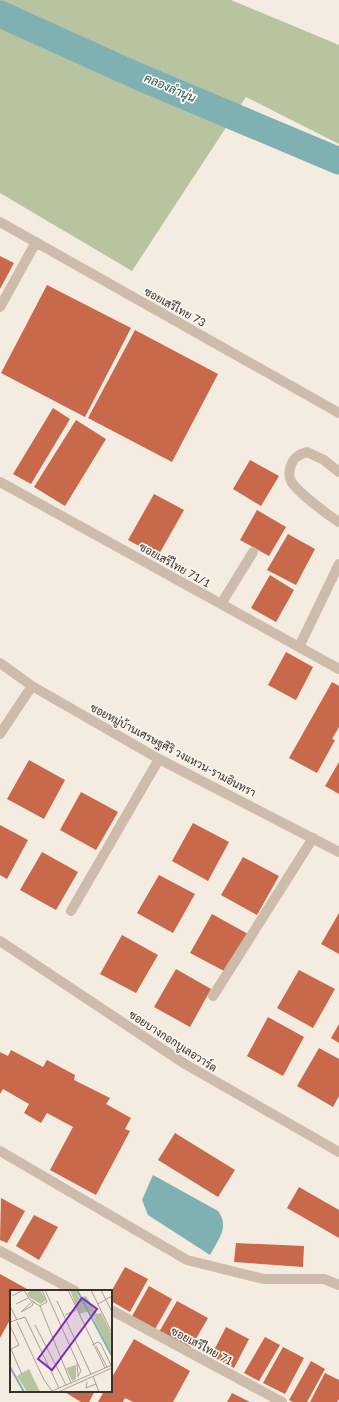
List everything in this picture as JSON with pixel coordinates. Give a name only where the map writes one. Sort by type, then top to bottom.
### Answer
[{"type":"street","name":"ซอยเสรีไทย 73","points":[[0,222],[339,412]]},
{"type":"street","points":[[0,307],[36,242]]},
{"type":"street","points":[[339,472],[324,460],[307,452],[297,456],[293,462],[289,474],[291,482],[299,490],[339,522]]},
{"type":"street","name":"ซอยเสรีไทย 71/1","points":[[0,482],[339,669]]},
{"type":"street","points":[[221,604],[253,552]]},
{"type":"street","points":[[300,647],[339,564]]},
{"type":"street","name":"ซอยหมู่บ้านเศรษฐศิริ วงแหวน-รามอินทรา","points":[[0,663],[32,686],[159,759],[339,852]]},
{"type":"street","points":[[0,734],[32,686]]},
{"type":"street","points":[[71,911],[159,759]]},
{"type":"street","points":[[213,996],[313,838]]},
{"type":"street","name":"ซอยบางกอกบูเลอวาร์ด","points":[[0,941],[185,1064],[339,1152]]},
{"type":"street","points":[[0,1151],[187,1260],[264,1279],[324,1278],[339,1285]]},
{"type":"street","points":[[0,1251],[73,1290]]},
{"type":"street","name":"ซอยเสรีไทย 71","points":[[112,1311],[282,1402]]},
{"type":"green space","points":[[0,0],[231,0],[339,45],[339,144],[246,97],[132,271],[0,193]]},
{"type":"water","points":[[153,1175],[218,1211],[223,1223],[223,1228],[222,1233],[210,1255],[148,1215],[142,1200]]},
{"type":"building","points":[[0,256],[14,263],[0,289]]},
{"type":"building","points":[[47,285],[131,328],[85,417],[1,373]]},
{"type":"building","points":[[135,330],[218,374],[172,462],[88,418]]},
{"type":"building","points":[[53,408],[70,419],[31,484],[13,474]]},
{"type":"building","points":[[76,420],[106,439],[65,506],[34,487]]},
{"type":"building","points":[[250,460],[279,476],[261,506],[233,489]]},
{"type":"building","points":[[154,494],[184,510],[158,556],[128,540]]},
{"type":"building","points":[[257,510],[286,527],[269,556],[240,540]]},
{"type":"building","points":[[288,534],[315,549],[296,585],[267,570]]},
{"type":"building","points":[[270,575],[294,590],[276,622],[251,608]]},
{"type":"building","points":[[286,652],[313,667],[296,700],[268,685]]},
{"type":"building","points":[[332,682],[339,686],[339,727],[332,739],[335,740],[317,773],[289,758]]},
{"type":"building","points":[[29,760],[65,780],[44,819],[7,799]]},
{"type":"building","points":[[339,762],[339,794],[325,786]]},
{"type":"building","points":[[81,792],[118,812],[96,850],[60,830]]},
{"type":"building","points":[[193,823],[229,842],[208,881],[172,861]]},
{"type":"building","points":[[0,825],[28,840],[7,879],[0,875]]},
{"type":"building","points":[[42,852],[78,872],[56,910],[20,890]]},
{"type":"building","points":[[243,857],[279,876],[257,915],[221,895]]},
{"type":"building","points":[[159,875],[195,894],[173,933],[137,913]]},
{"type":"building","points":[[339,913],[339,954],[321,944]]},
{"type":"building","points":[[212,914],[248,934],[226,972],[190,953]]},
{"type":"building","points":[[122,935],[158,955],[136,993],[100,974]]},
{"type":"building","points":[[176,969],[211,989],[190,1027],[154,1007]]},
{"type":"building","points":[[299,970],[335,989],[313,1028],[277,1008]]},
{"type":"building","points":[[268,1017],[304,1037],[283,1076],[247,1056]]},
{"type":"building","points":[[339,1024],[339,1043],[331,1038]]},
{"type":"building","points":[[319,1048],[339,1059],[339,1096],[333,1107],[297,1086]]},
{"type":"building","points":[[11,1050],[43,1067],[47,1060],[75,1075],[74,1080],[110,1098],[106,1104],[131,1118],[125,1129],[130,1131],[96,1195],[50,1170],[73,1127],[47,1113],[41,1123],[24,1113],[29,1104],[3,1089],[0,1094],[0,1052],[8,1056]]},
{"type":"building","points":[[175,1133],[235,1170],[218,1197],[158,1160]]},
{"type":"building","points":[[299,1187],[339,1210],[339,1238],[287,1208]]},
{"type":"building","points":[[1,1198],[25,1211],[7,1243],[0,1240]]},
{"type":"building","points":[[34,1215],[58,1227],[39,1260],[16,1246]]},
{"type":"building","points":[[236,1243],[304,1246],[303,1267],[234,1262]]},
{"type":"building","points":[[125,1267],[148,1279],[130,1312],[112,1302],[112,1290]]},
{"type":"building","points":[[0,1274],[27,1289],[10,1290],[10,1320],[0,1338]]},
{"type":"building","points":[[149,1286],[172,1299],[154,1331],[131,1318]]},
{"type":"building","points":[[177,1301],[208,1318],[190,1349],[159,1332]]},
{"type":"building","points":[[226,1327],[249,1339],[234,1368],[211,1356]]},
{"type":"building","points":[[265,1337],[280,1345],[259,1381],[244,1373]]},
{"type":"building","points":[[134,1339],[190,1371],[173,1402],[133,1402],[125,1398],[123,1402],[98,1402],[103,1392],[112,1392],[112,1377]]},
{"type":"building","points":[[283,1347],[304,1358],[285,1394],[263,1383]]},
{"type":"building","points":[[311,1361],[325,1369],[307,1402],[293,1402],[289,1400]]},
{"type":"building","points":[[325,1373],[339,1380],[339,1399],[337,1402],[310,1402]]},
{"type":"building","points":[[65,1392],[94,1392],[89,1402],[81,1402]]},
{"type":"building","points":[[232,1393],[250,1402],[227,1402]]},
{"type":"waterway","name":"คลองลำนุ่น","points":[[0,14],[135,75],[339,161]]}]
